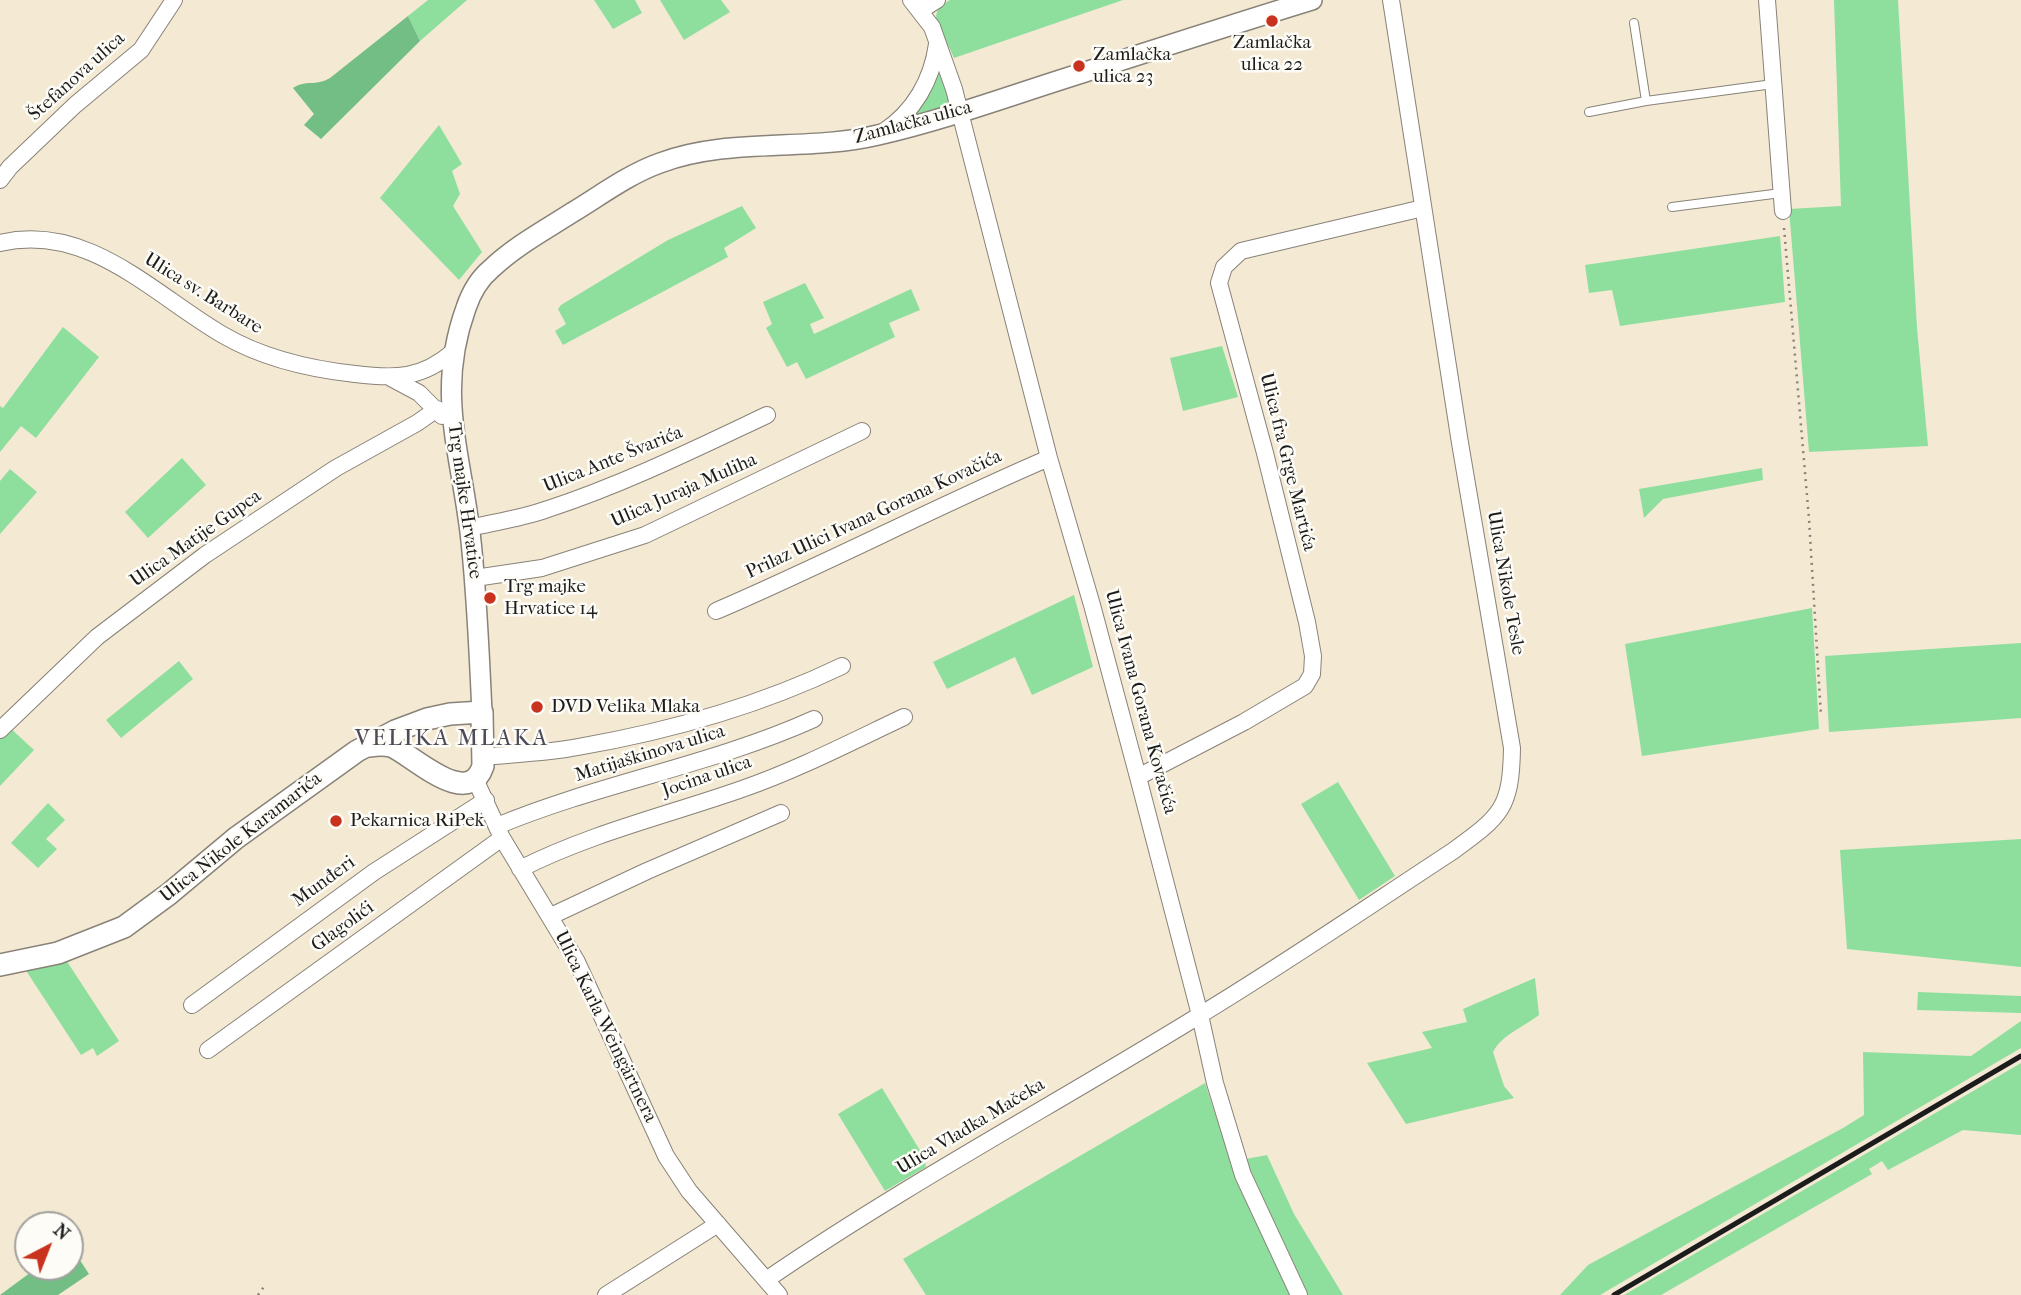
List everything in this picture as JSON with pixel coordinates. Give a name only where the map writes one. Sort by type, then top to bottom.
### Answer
[{"type":"main road","name":"Ulica Nikole Karamarića","points":[[0,965],[68,950],[124,927],[284,802],[369,746],[427,719],[482,712]]},
{"type":"main road","name":"Trg majke Hrvatice","points":[[475,779],[482,770],[482,712]]},
{"type":"main road","points":[[369,746],[378,744],[393,747],[446,779],[463,782],[475,779]]},
{"type":"street","name":"Štefanova ulica","points":[[0,180],[10,167],[75,105],[141,50],[174,0]]},
{"type":"street","points":[[916,5],[937,0]]},
{"type":"street","name":"Zamlačka ulica","points":[[467,305],[476,286],[508,255],[623,181],[662,162],[702,152],[840,142],[878,135],[959,113],[1312,0]]},
{"type":"street","name":"Ulica Nikole Tesle","points":[[1200,1015],[1478,834],[1499,815],[1510,789],[1512,748],[1391,0]]},
{"type":"street","points":[[1767,0],[1783,211]]},
{"type":"street","name":"Ulica Ivana Gorana Kovačića","points":[[916,5],[937,41],[954,89],[1049,458],[1138,777],[1215,1083],[1243,1175],[1299,1295]]},
{"type":"street","points":[[878,135],[900,119],[921,92],[930,76],[937,41]]},
{"type":"street","name":"Ulica fra Grge Martića","points":[[1138,777],[1244,722],[1305,686],[1312,674],[1313,656],[1307,622],[1219,284],[1224,267],[1232,258],[1251,248],[1423,208]]},
{"type":"street","name":"Ulica sv. Barbare","points":[[0,243],[28,238],[65,242],[92,252],[133,274],[224,336],[258,353],[328,372],[388,377],[422,372],[443,361],[454,351]]},
{"type":"street","name":"Trg majke Hrvatice","points":[[467,305],[454,351],[451,378],[453,432],[475,578],[482,712]]},
{"type":"street","name":"Ulica sv. Barbare","points":[[388,377],[419,393],[437,409],[453,432]]},
{"type":"street","name":"Ulica Matije Gupca","points":[[0,730],[97,638],[205,555],[336,468],[437,409]]},
{"type":"street","name":"Ulica Ante Švarića","points":[[469,528],[547,510],[637,476],[767,415]]},
{"type":"street","name":"Ulica Juraja Muliha","points":[[475,578],[542,568],[645,535],[862,431]]},
{"type":"street","name":"Prilaz Ulici Ivana Gorana Kovačića","points":[[716,611],[791,579],[960,496],[1049,458]]},
{"type":"street","points":[[483,757],[577,748],[686,724],[775,696],[842,666]]},
{"type":"street","name":"Jocina ulica","points":[[520,869],[605,833],[745,788],[904,717]]},
{"type":"street","name":"Matijaškinova ulica","points":[[500,832],[582,796],[734,750],[787,732],[814,719]]},
{"type":"street","name":"Ulica Karla Weingärtnera","points":[[475,779],[520,869],[577,962],[666,1156],[689,1191],[779,1295]]},
{"type":"street","name":"Munđeri","points":[[192,1004],[344,893],[486,800]]},
{"type":"street","points":[[551,916],[577,902],[781,813]]},
{"type":"street","name":"Glagolići","points":[[208,1050],[500,832]]},
{"type":"street","name":"Ulica Vladka Mačeka","points":[[766,1280],[983,1143],[1200,1015]]},
{"type":"street","points":[[606,1295],[718,1224]]},
{"type":"lane","points":[[1634,23],[1646,101]]},
{"type":"lane","points":[[1589,112],[1646,101],[1773,84]]},
{"type":"lane","points":[[1672,207],[1781,193]]},
{"type":"path","points":[[1783,211],[1809,519],[1821,716]]},
{"type":"path","points":[[258,1295],[266,1284]]},
{"type":"green space","points":[[428,0],[467,0],[420,41],[408,16]]},
{"type":"green space","points":[[594,0],[635,0],[642,13],[613,29]]},
{"type":"green space","points":[[660,0],[721,0],[730,12],[684,40]]},
{"type":"green space","points":[[950,0],[1123,0],[954,58],[936,19],[941,6]]},
{"type":"green space","points":[[1834,0],[1898,0],[1917,328],[1928,446],[1809,452],[1789,209],[1841,206]]},
{"type":"green space","points":[[408,16],[420,41],[321,139],[304,125],[314,114],[293,88],[330,78]]},
{"type":"green space","points":[[940,67],[951,105],[916,114],[928,96]]},
{"type":"green space","points":[[439,125],[462,164],[452,171],[460,194],[453,206],[482,252],[459,280],[380,198]]},
{"type":"green space","points":[[742,206],[756,228],[724,248],[728,257],[563,345],[555,331],[566,324],[558,309],[561,305],[668,240]]},
{"type":"green space","points":[[1780,236],[1785,302],[1620,326],[1612,290],[1589,293],[1585,265]]},
{"type":"green space","points":[[805,283],[824,318],[810,324],[814,334],[911,289],[920,310],[889,323],[895,337],[806,379],[797,362],[787,367],[766,328],[772,324],[763,302]]},
{"type":"green space","points":[[63,327],[99,357],[36,438],[21,426],[0,452],[0,406],[3,408]]},
{"type":"green space","points":[[1222,346],[1238,397],[1183,411],[1170,358]]},
{"type":"green space","points":[[182,458],[206,485],[148,538],[125,512]]},
{"type":"green space","points":[[1762,468],[1763,480],[1663,499],[1644,518],[1639,489]]},
{"type":"green space","points":[[10,469],[37,492],[0,534],[0,481]]},
{"type":"green space","points":[[1074,595],[1093,667],[1032,695],[1015,657],[947,689],[933,662]]},
{"type":"green space","points":[[1812,608],[1819,729],[1642,756],[1625,644]]},
{"type":"green space","points":[[2021,643],[2021,718],[1829,732],[1825,656]]},
{"type":"green space","points":[[179,661],[193,679],[121,738],[106,720]]},
{"type":"green space","points":[[8,726],[34,750],[0,786],[0,735]]},
{"type":"green space","points":[[1338,782],[1395,876],[1359,900],[1301,804]]},
{"type":"green space","points":[[48,803],[65,820],[46,839],[57,849],[38,868],[11,843]]},
{"type":"green space","points":[[2021,839],[2021,967],[1847,949],[1840,850]]},
{"type":"green space","points":[[66,960],[119,1041],[97,1056],[93,1048],[81,1055],[25,969]]},
{"type":"green space","points":[[1535,978],[1539,1015],[1507,1036],[1493,1052],[1504,1086],[1514,1098],[1406,1124],[1367,1063],[1432,1048],[1422,1032],[1467,1022],[1463,1009]]},
{"type":"green space","points":[[1918,992],[2021,996],[2021,1013],[1917,1010]]},
{"type":"green space","points":[[2021,1021],[2021,1048],[1600,1295],[1560,1295],[1588,1265],[1864,1115],[1863,1052],[1971,1056]]},
{"type":"green space","points":[[2021,1063],[2021,1135],[1963,1130],[1888,1170],[1882,1161],[1869,1169],[1872,1174],[1661,1295],[1624,1295]]},
{"type":"green space","points":[[1205,1083],[1236,1177],[1292,1295],[926,1295],[903,1259]]},
{"type":"green space","points":[[882,1088],[924,1157],[926,1167],[885,1191],[838,1114]]},
{"type":"green space","points":[[1267,1155],[1294,1214],[1343,1295],[1308,1295],[1283,1249],[1246,1159]]},
{"type":"green space","points":[[19,1281],[79,1281],[58,1295],[0,1295]]},
{"type":"railway","points":[[1614,1295],[2021,1056]]},
{"type":"place","name":"Zamlačka ulica 22","points":[[1272,21]]},
{"type":"place","name":"Zamlačka ulica 23","points":[[1079,66]]},
{"type":"place","name":"Trg majke Hrvatice 14","points":[[490,598]]},
{"type":"place","name":"DVD Velika Mlaka","points":[[537,707]]},
{"type":"place","name":"Pekarnica RiPek","points":[[336,821]]},
{"type":"district","name":"VELIKA MLAKA","points":[[452,739]]}]
